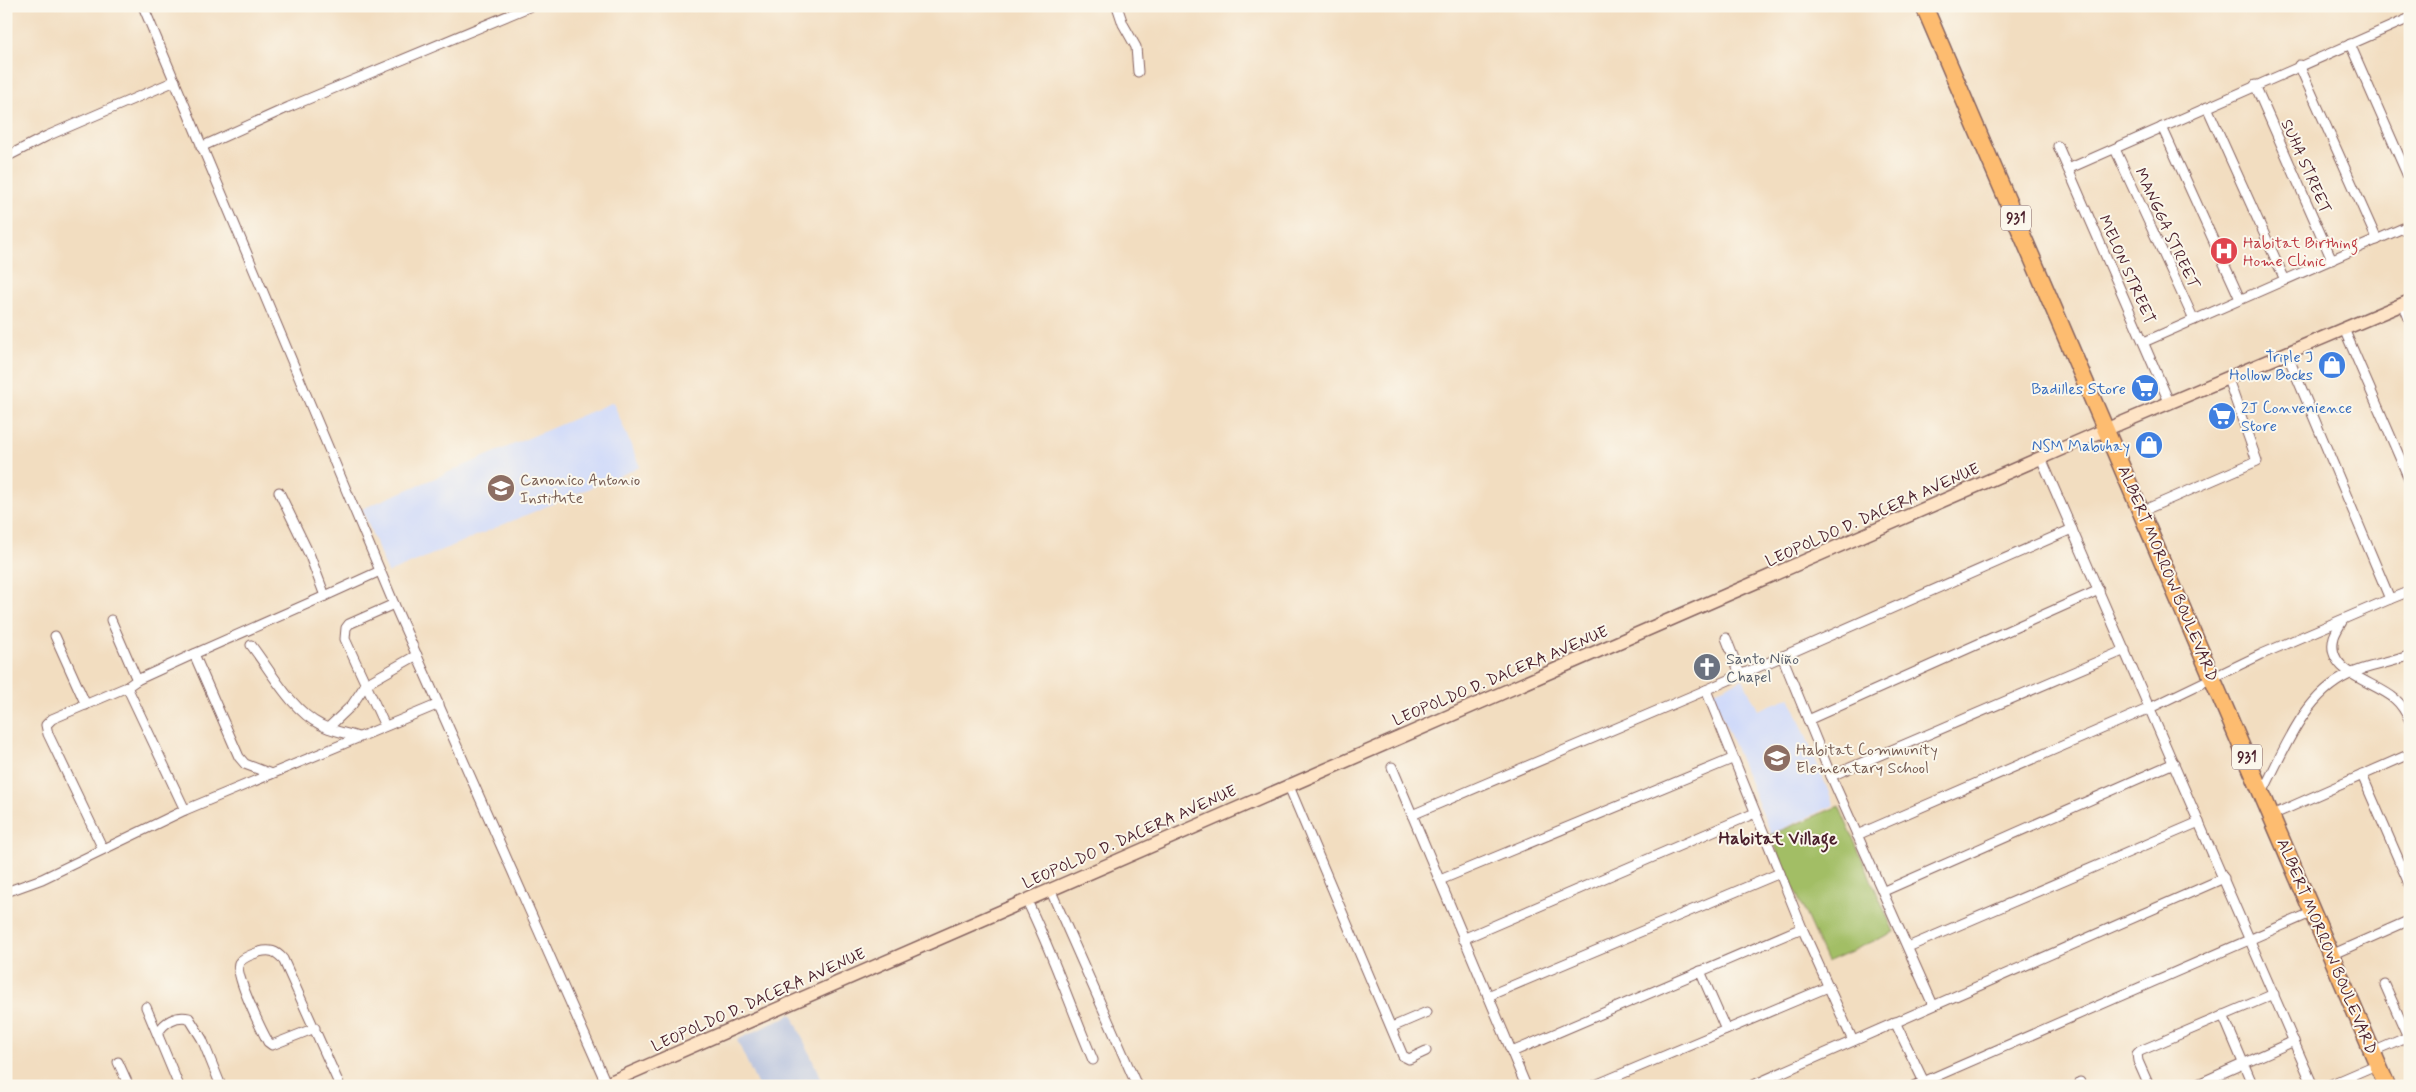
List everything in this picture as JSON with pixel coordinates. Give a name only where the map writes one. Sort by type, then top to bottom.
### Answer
[{"type":"highway","name":"ALBERT MORROW BOULEVARD","points":[[1924,6],[2107,429],[2387,1086]]},
{"type":"main road","name":"LEOPOLDO D. DACERA AVENUE","points":[[604,1085],[1288,784],[2107,429],[2406,303]]},
{"type":"street","points":[[143,6],[394,604],[604,1085]]},
{"type":"street","points":[[201,148],[289,108],[531,6]]},
{"type":"street","points":[[1117,6],[1123,24],[1136,47],[1138,72]]},
{"type":"street","points":[[2068,168],[2115,149],[2299,65],[2410,18]]},
{"type":"street","points":[[2350,44],[2410,181]]},
{"type":"street","points":[[2299,65],[2377,240]]},
{"type":"street","points":[[6,156],[175,82]]},
{"type":"street","name":"SUHA STREET","points":[[2255,85],[2332,260]]},
{"type":"street","points":[[2207,107],[2285,280]]},
{"type":"street","points":[[2162,127],[2240,299]]},
{"type":"street","name":"MELON STREET","points":[[2058,146],[2170,404]]},
{"type":"street","name":"MANGGA STREET","points":[[2115,149],[2194,320]]},
{"type":"street","points":[[2144,342],[2410,225]]},
{"type":"street","points":[[2406,303],[2410,321]]},
{"type":"street","points":[[2344,329],[2410,481]]},
{"type":"street","points":[[2287,354],[2390,599]]},
{"type":"street","points":[[2142,511],[2257,461],[2228,379]]},
{"type":"street","points":[[2041,458],[2313,1086]]},
{"type":"street","points":[[279,492],[310,556],[325,596]]},
{"type":"street","points":[[1412,815],[1706,690],[2072,529]]},
{"type":"street","points":[[103,850],[46,729],[46,724],[52,718],[127,687],[137,680],[380,571]]},
{"type":"street","points":[[1808,720],[2099,590]]},
{"type":"street","points":[[1857,834],[2150,708],[2214,679],[2262,654],[2410,591]]},
{"type":"street","points":[[385,726],[345,639],[348,624],[394,604]]},
{"type":"street","points":[[111,620],[137,680]]},
{"type":"street","points":[[2343,620],[2334,638],[2334,649],[2340,664],[2349,674],[2362,678],[2393,697],[2402,705],[2410,721]]},
{"type":"street","points":[[56,636],[86,705]]},
{"type":"street","points":[[1726,638],[1740,674]]},
{"type":"street","points":[[251,645],[292,701],[312,720],[328,728],[358,737]]},
{"type":"street","points":[[1831,776],[2125,650]]},
{"type":"street","points":[[194,654],[239,757],[246,764],[271,774]]},
{"type":"street","points":[[328,728],[352,705],[366,684],[417,655]]},
{"type":"street","points":[[2262,793],[2293,733],[2313,702],[2333,683],[2349,674],[2396,661],[2410,655]]},
{"type":"street","points":[[1782,656],[1831,776],[1884,891],[1933,1005]]},
{"type":"street","points":[[127,687],[185,810]]},
{"type":"street","points":[[1706,690],[1732,759],[1802,928],[1853,1041]]},
{"type":"street","points":[[6,892],[103,850],[185,810],[439,704]]},
{"type":"street","points":[[2272,815],[2410,754]]},
{"type":"street","points":[[1440,880],[1732,759]]},
{"type":"street","points":[[1884,891],[2174,764]]},
{"type":"street","points":[[1392,768],[1526,1086]]},
{"type":"street","points":[[2362,776],[2410,886]]},
{"type":"street","points":[[1288,784],[1406,1059],[1426,1051]]},
{"type":"street","points":[[1463,939],[1755,813]]},
{"type":"street","points":[[1908,947],[2199,822]]},
{"type":"street","points":[[1488,996],[1780,873]]},
{"type":"street","points":[[1751,1086],[2224,878]]},
{"type":"street","points":[[1050,888],[1137,1086]]},
{"type":"street","points":[[1026,899],[1049,946],[1066,995],[1094,1060]]},
{"type":"street","points":[[1914,1086],[1925,1084],[2313,912]]},
{"type":"street","points":[[2332,955],[2410,920]]},
{"type":"street","points":[[1512,1052],[1802,928]]},
{"type":"street","points":[[315,1028],[281,1042],[272,1044],[268,1042],[241,980],[239,974],[240,962],[244,958],[270,950],[280,955],[315,1028],[340,1086]]},
{"type":"street","points":[[1700,972],[1726,1030]]},
{"type":"street","points":[[2328,1086],[2409,1036],[2385,985]]},
{"type":"street","points":[[1593,1086],[1828,988]]},
{"type":"street","points":[[2150,1086],[2138,1061],[2140,1051],[2274,994]]},
{"type":"street","points":[[146,1007],[179,1086]]},
{"type":"street","points":[[1392,1027],[1427,1012]]},
{"type":"street","points":[[2223,1015],[2254,1086]]},
{"type":"street","points":[[158,1033],[161,1027],[174,1019],[189,1018],[202,1039],[221,1086]]},
{"type":"street","points":[[1895,1022],[1925,1084]]},
{"type":"street","points":[[2198,1084],[2294,1041]]},
{"type":"street","points":[[118,1062],[129,1086]]},
{"type":"shaded area","name":"Canonico Antonio Institute","points":[[613,402],[640,467],[388,573],[362,509]]},
{"type":"shaded area","name":"Habitat Community Elementary School","points":[[1743,679],[1758,710],[1790,697],[1834,805],[1771,834],[1712,692]]},
{"type":"shaded area","points":[[792,1014],[824,1086],[758,1086],[737,1040]]},
{"type":"green space","points":[[1839,806],[1894,932],[1827,962],[1770,835]]},
{"type":"place","name":"Habitat Birthing Home Clinic","points":[[2224,251]]},
{"type":"place","name":"Triple J Hollow Bocks","points":[[2332,365]]},
{"type":"place","name":"Badilles Store","points":[[2145,388]]},
{"type":"place","name":"2J Convenience Store","points":[[2222,416]]},
{"type":"place","name":"NSM Mabuhay","points":[[2149,445]]},
{"type":"place","name":"Canonico Antonio Institute","points":[[501,488]]},
{"type":"place","name":"Santo Niño Chapel","points":[[1707,667]]},
{"type":"place","name":"Habitat Community Elementary School","points":[[1777,758]]},
{"type":"district","name":"Habitat Village","points":[[1778,838]]}]
